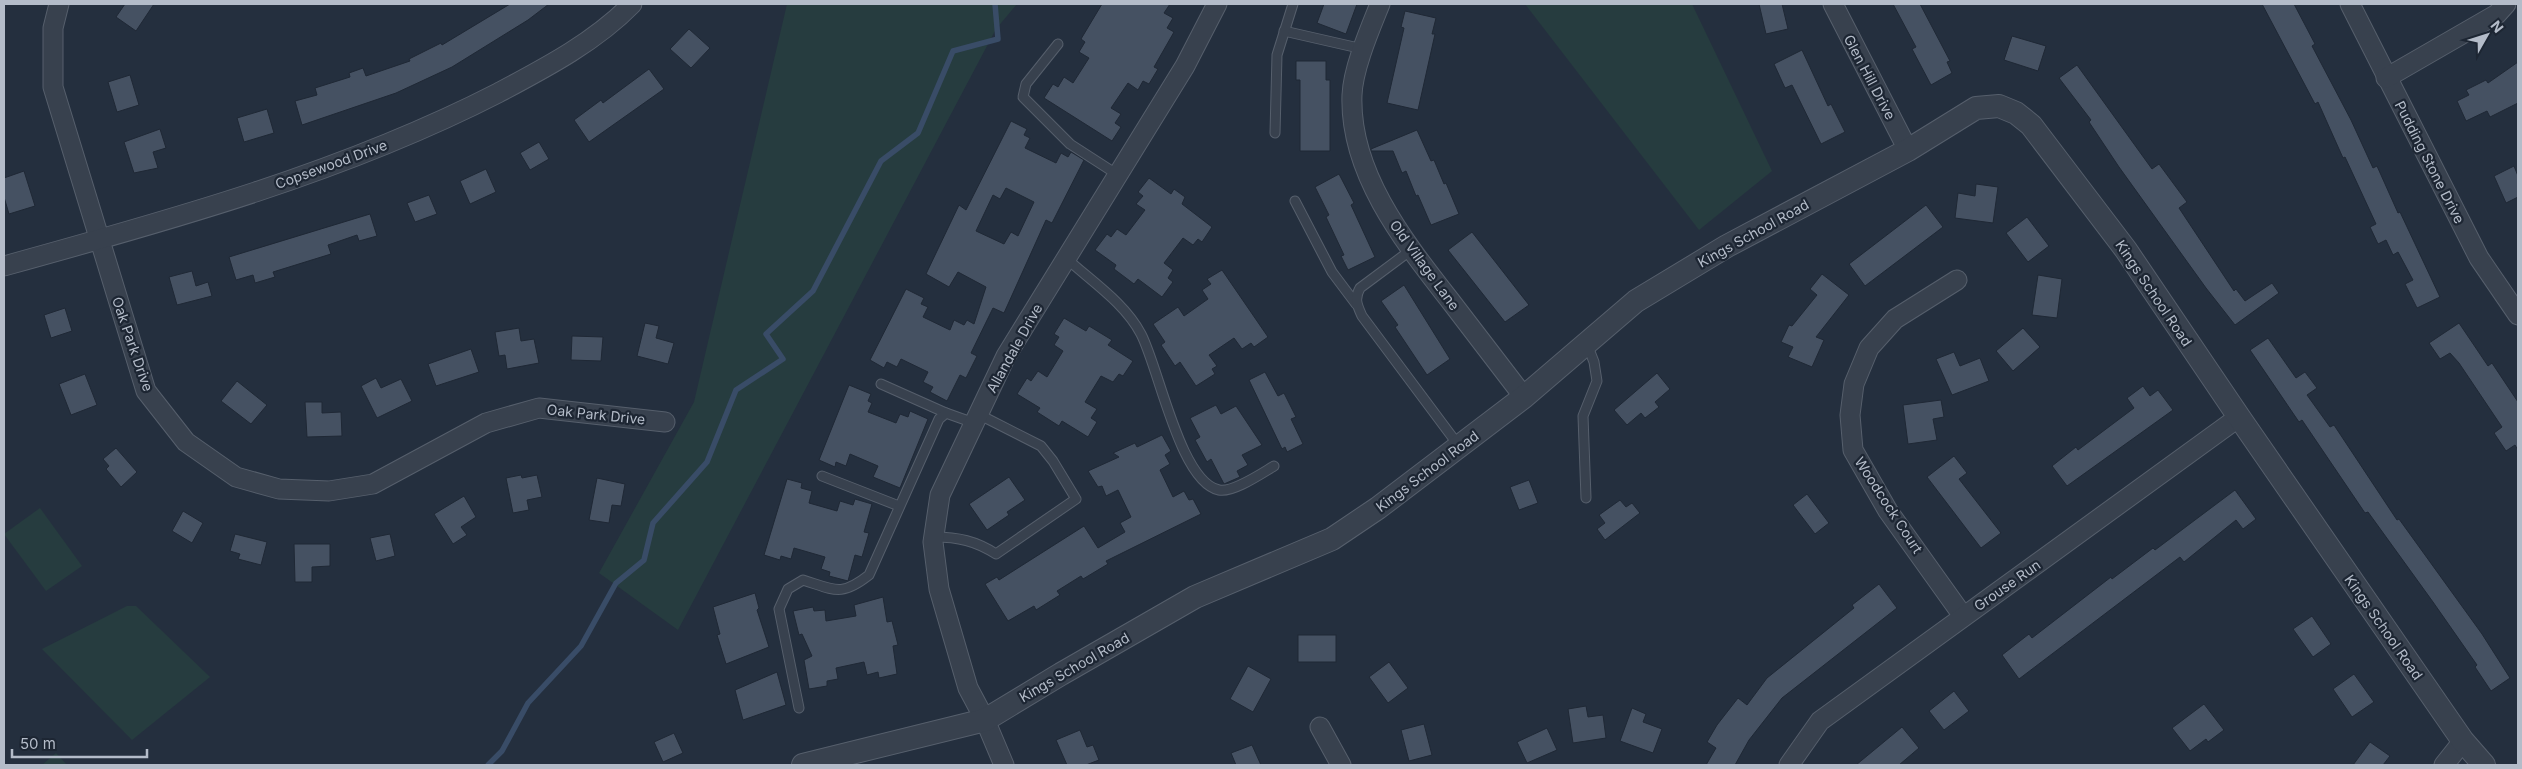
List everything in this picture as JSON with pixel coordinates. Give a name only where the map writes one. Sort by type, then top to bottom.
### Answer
[{"type":"street","name":"Oak Park Drive","points":[[60,4],[53,28],[53,87],[98,240],[146,391],[186,442],[236,477],[279,489],[329,491],[373,484],[486,423],[539,408],[664,422]]},
{"type":"street","name":"Copsewood Drive","points":[[4,266],[98,240],[310,174],[440,122],[544,69],[616,20],[632,4]]},
{"type":"street","name":"Allandale Drive","points":[[1004,765],[985,720],[968,688],[942,598],[934,537],[940,495],[1006,356],[1185,66],[1217,4]]},
{"type":"street","name":"Old Village Lane","points":[[1380,4],[1363,50],[1352,93],[1354,126],[1363,161],[1389,216],[1411,250],[1524,397]]},
{"type":"street","name":"Glen Hill Drive","points":[[1833,4],[1908,150]]},
{"type":"street","name":"Pudding Stone Drive","points":[[2350,4],[2479,258],[2518,315]]},
{"type":"street","points":[[2386,78],[2497,14],[2506,4]]},
{"type":"street","name":"Kings School Road","points":[[803,765],[985,720],[1196,597],[1332,538],[1378,508],[1524,397],[1636,302],[1727,246],[1908,150],[1976,108],[1999,106],[2016,113],[2031,125],[2126,250],[2463,741],[2484,765]]},
{"type":"street","name":"Woodcock Court","points":[[1957,280],[1895,319],[1869,348],[1854,384],[1850,415],[1853,450],[1888,511],[1963,616]]},
{"type":"street","name":"Grouse Run","points":[[1789,765],[1820,721],[2239,417]]},
{"type":"street","points":[[1320,727],[1341,765]]},
{"type":"street","points":[[2444,765],[2463,741]]},
{"type":"lane","points":[[1275,133],[1277,55],[1293,4]]},
{"type":"lane","points":[[1284,31],[1363,50]]},
{"type":"lane","points":[[1058,44],[1026,84],[1023,97],[1070,144],[1118,175]]},
{"type":"lane","points":[[1295,201],[1332,272],[1356,304],[1362,316],[1459,446]]},
{"type":"lane","points":[[1356,304],[1356,295],[1360,288],[1411,250]]},
{"type":"lane","points":[[1066,258],[1129,315],[1142,334],[1189,463],[1206,483],[1220,491],[1234,488],[1274,466]]},
{"type":"lane","points":[[1586,498],[1583,416],[1597,381],[1594,362],[1587,343]]},
{"type":"lane","points":[[880,384],[946,413],[976,419],[1041,446],[1053,461],[1076,499],[996,554],[974,542],[957,538],[934,537]]},
{"type":"lane","points":[[799,708],[779,609],[788,589],[803,580],[836,590],[852,588],[869,575],[939,419],[946,413]]},
{"type":"lane","points":[[822,476],[899,506]]},
{"type":"green space","points":[[787,4],[1017,4],[996,29],[678,630],[599,573],[694,402]]},
{"type":"green space","points":[[1525,4],[1692,4],[1772,171],[1699,230]]},
{"type":"green space","points":[[40,508],[82,566],[46,591],[4,534]]},
{"type":"green space","points":[[127,606],[136,606],[210,677],[132,740],[42,649]]},
{"type":"green space","points":[[56,753],[67,765],[42,765]]},
{"type":"building","points":[[125,4],[154,4],[136,31],[116,17]]},
{"type":"building","points":[[510,4],[549,4],[528,20],[452,67],[396,93],[302,125],[295,101],[317,95],[315,88],[350,77],[349,73],[363,68],[366,76],[410,61],[409,59],[441,43],[442,45]]},
{"type":"building","points":[[1102,4],[1170,4],[1164,13],[1173,18],[1167,28],[1174,32],[1154,67],[1158,69],[1149,84],[1143,81],[1138,90],[1128,83],[1111,108],[1121,114],[1115,123],[1121,127],[1112,141],[1044,98],[1053,84],[1058,87],[1064,77],[1073,83],[1089,58],[1079,52],[1085,42],[1081,39]]},
{"type":"building","points":[[1324,4],[1357,4],[1346,34],[1317,23]]},
{"type":"building","points":[[1759,4],[1782,4],[1788,29],[1766,34]]},
{"type":"building","points":[[1893,4],[1920,4],[1950,61],[1947,62],[1952,73],[1931,85],[1912,49],[1916,47]]},
{"type":"building","points":[[2262,4],[2294,4],[2315,44],[2312,46],[2351,120],[2373,168],[2377,166],[2440,297],[2417,308],[2405,284],[2413,280],[2398,252],[2393,255],[2386,240],[2378,244],[2370,227],[2376,224],[2345,157],[2343,158],[2318,102],[2315,104]]},
{"type":"building","points":[[1405,11],[1436,18],[1432,34],[1435,34],[1418,110],[1387,103],[1404,28],[1401,27]]},
{"type":"building","points":[[689,29],[710,48],[691,68],[670,49]]},
{"type":"building","points":[[2012,36],[2046,46],[2038,71],[2004,60]]},
{"type":"building","points":[[1802,50],[1828,106],[1831,104],[1845,132],[1821,144],[1792,85],[1785,88],[1774,64]]},
{"type":"building","points":[[1296,61],[1326,61],[1326,80],[1330,80],[1330,151],[1300,151],[1300,80],[1296,80]]},
{"type":"building","points":[[2518,62],[2518,103],[2490,117],[2487,111],[2466,121],[2457,101],[2469,95],[2466,90],[2486,80],[2488,83]]},
{"type":"building","points":[[2077,65],[2152,169],[2159,164],[2187,202],[2179,208],[2234,291],[2236,289],[2245,301],[2272,283],[2279,293],[2235,325],[2119,167],[2089,122],[2091,120],[2059,78]]},
{"type":"building","points":[[649,69],[664,89],[589,142],[574,120],[601,100],[603,103]]},
{"type":"building","points":[[130,75],[139,105],[117,112],[108,82]]},
{"type":"building","points":[[267,109],[274,133],[244,142],[237,118]]},
{"type":"building","points":[[1011,121],[1027,129],[1024,135],[1030,138],[1025,148],[1056,163],[1061,153],[1068,157],[1071,152],[1084,160],[1052,223],[1046,220],[1004,313],[993,308],[971,353],[977,356],[966,378],[960,375],[947,401],[930,392],[933,387],[923,382],[928,372],[901,359],[897,367],[887,362],[884,368],[870,360],[906,289],[924,298],[921,304],[928,307],[923,317],[950,330],[954,320],[964,325],[967,320],[974,324],[986,287],[958,272],[949,287],[926,274],[959,205],[966,210]],"holes":[[[1006,188],[1034,202],[1018,236],[1011,232],[1004,244],[976,231],[993,195],[1000,199]]]},
{"type":"building","points":[[160,129],[166,148],[153,152],[158,168],[134,173],[124,142]]},
{"type":"building","points":[[1417,130],[1431,161],[1434,160],[1444,184],[1446,183],[1459,214],[1431,225],[1406,171],[1402,173],[1393,151],[1371,151],[1371,149]]},
{"type":"building","points":[[539,142],[549,159],[530,170],[520,153]]},
{"type":"building","points":[[2514,166],[2518,176],[2518,197],[2506,203],[2494,176]]},
{"type":"building","points":[[486,169],[496,192],[470,204],[460,181]]},
{"type":"building","points":[[24,171],[35,206],[9,214],[4,197],[4,178]]},
{"type":"building","points":[[1339,174],[1354,203],[1351,205],[1375,257],[1348,270],[1341,256],[1344,255],[1326,217],[1329,215],[1315,187]]},
{"type":"building","points":[[1149,178],[1171,194],[1174,189],[1185,197],[1182,204],[1212,227],[1202,242],[1198,239],[1193,245],[1183,238],[1164,263],[1173,270],[1168,278],[1173,282],[1162,297],[1138,279],[1134,284],[1114,269],[1116,265],[1095,250],[1107,234],[1111,237],[1117,229],[1126,235],[1145,210],[1136,204],[1143,196],[1138,192]]},
{"type":"building","points":[[1976,184],[1998,187],[1993,223],[1955,218],[1958,193],[1975,196]]},
{"type":"building","points":[[429,195],[437,214],[415,222],[407,203]]},
{"type":"building","points":[[1926,205],[1943,227],[1865,286],[1849,264]]},
{"type":"building","points":[[370,214],[377,236],[359,241],[357,235],[328,245],[331,254],[273,272],[275,277],[255,283],[253,275],[236,280],[229,257]]},
{"type":"building","points":[[2027,217],[2049,246],[2028,262],[2006,233]]},
{"type":"building","points":[[1472,232],[1529,305],[1505,322],[1448,250]]},
{"type":"building","points":[[1222,270],[1268,337],[1254,347],[1251,343],[1242,349],[1234,338],[1209,355],[1217,366],[1212,369],[1215,374],[1196,386],[1180,362],[1175,366],[1161,345],[1165,342],[1153,324],[1178,307],[1184,316],[1208,299],[1202,290],[1211,284],[1207,279]]},
{"type":"building","points":[[192,271],[196,286],[208,282],[212,296],[177,305],[169,277]]},
{"type":"building","points":[[1822,274],[1849,295],[1816,337],[1824,340],[1812,367],[1788,357],[1793,347],[1781,342],[1789,325],[1792,326],[1817,295],[1810,289]]},
{"type":"building","points":[[2038,275],[2062,279],[2057,318],[2032,315]]},
{"type":"building","points":[[1404,285],[1450,359],[1427,375],[1395,327],[1398,325],[1381,301]]},
{"type":"building","points":[[65,308],[72,331],[51,338],[44,315]]},
{"type":"building","points":[[1064,318],[1086,331],[1089,326],[1112,340],[1108,345],[1133,361],[1123,376],[1119,374],[1113,382],[1101,376],[1085,402],[1097,409],[1091,418],[1097,422],[1088,437],[1062,421],[1059,426],[1037,412],[1040,408],[1017,394],[1027,378],[1031,381],[1038,371],[1047,377],[1063,351],[1054,345],[1059,337],[1054,334]]},
{"type":"building","points":[[645,323],[659,326],[656,338],[674,343],[668,364],[637,356]]},
{"type":"building","points":[[2459,323],[2488,366],[2492,363],[2518,402],[2518,450],[2515,445],[2506,451],[2494,433],[2502,427],[2459,363],[2450,353],[2440,359],[2429,343]]},
{"type":"building","points":[[519,328],[521,341],[534,339],[539,363],[507,369],[505,355],[499,356],[495,332]]},
{"type":"building","points":[[2023,328],[2040,347],[2013,371],[1996,351]]},
{"type":"building","points":[[572,336],[603,337],[601,361],[571,360]]},
{"type":"building","points":[[2268,338],[2296,378],[2305,372],[2317,388],[2307,395],[2330,427],[2334,425],[2397,520],[2399,519],[2482,634],[2510,678],[2491,691],[2475,667],[2477,665],[2433,602],[2368,512],[2365,513],[2302,420],[2299,422],[2250,350]]},
{"type":"building","points":[[471,349],[479,372],[436,386],[428,364]]},
{"type":"building","points":[[1954,352],[1960,366],[1980,358],[1989,381],[1952,395],[1936,359]]},
{"type":"building","points":[[1265,372],[1278,396],[1284,393],[1296,417],[1291,419],[1303,444],[1287,452],[1285,447],[1282,449],[1249,380]]},
{"type":"building","points":[[1657,373],[1670,389],[1655,402],[1659,407],[1645,418],[1641,413],[1627,425],[1614,410]]},
{"type":"building","points":[[85,374],[97,405],[71,415],[59,384]]},
{"type":"building","points":[[376,378],[381,388],[401,379],[412,401],[377,418],[361,386]]},
{"type":"building","points":[[237,381],[267,405],[251,424],[221,401]]},
{"type":"building","points":[[849,385],[871,394],[868,401],[872,403],[868,412],[896,423],[900,414],[908,417],[910,411],[928,419],[900,488],[873,477],[878,466],[850,454],[846,466],[836,462],[835,467],[819,460]]},
{"type":"building","points":[[2143,386],[2150,396],[2158,390],[2173,410],[2067,486],[2052,466],[2076,447],[2078,450],[2134,408],[2127,398]]},
{"type":"building","points":[[1941,400],[1944,417],[1933,419],[1937,440],[1908,444],[1903,405]]},
{"type":"building","points":[[305,402],[322,402],[322,413],[341,412],[342,436],[307,437]]},
{"type":"building","points":[[1216,405],[1221,414],[1236,406],[1262,445],[1242,455],[1248,465],[1237,471],[1240,477],[1224,484],[1211,459],[1207,462],[1195,440],[1200,437],[1190,418]]},
{"type":"building","points":[[1162,435],[1171,451],[1165,455],[1170,464],[1160,470],[1173,497],[1184,491],[1189,500],[1193,499],[1201,514],[1106,561],[1108,564],[1083,579],[1081,576],[1057,591],[1060,595],[1036,610],[1034,606],[1008,621],[985,584],[997,577],[999,580],[1084,526],[1098,548],[1125,532],[1120,523],[1131,517],[1118,490],[1106,496],[1102,486],[1098,487],[1088,471],[1119,457],[1113,453],[1135,443],[1137,447]]},
{"type":"building","points":[[116,448],[137,472],[121,487],[106,469],[109,466],[103,459]]},
{"type":"building","points":[[1954,456],[1967,473],[1959,479],[2001,533],[1981,548],[1927,477]]},
{"type":"building","points":[[521,475],[522,478],[537,475],[542,497],[527,500],[529,510],[513,513],[506,478]]},
{"type":"building","points":[[1009,477],[1025,500],[1007,512],[1009,515],[987,530],[969,504]]},
{"type":"building","points":[[597,478],[625,484],[621,506],[612,505],[609,523],[589,520]]},
{"type":"building","points":[[787,479],[802,483],[801,488],[812,491],[809,503],[837,511],[840,501],[853,505],[855,499],[872,504],[864,532],[869,533],[862,557],[855,555],[848,581],[829,576],[830,572],[821,569],[825,557],[794,548],[791,559],[781,556],[780,560],[764,555]]},
{"type":"building","points":[[1529,480],[1538,503],[1519,510],[1510,487]]},
{"type":"building","points":[[2235,490],[2256,519],[2243,529],[2236,520],[2184,562],[2180,557],[2019,679],[2002,655],[2029,634],[2032,638],[2111,577],[2112,579],[2153,548],[2155,550]]},
{"type":"building","points":[[1807,494],[1829,523],[1815,534],[1793,505]]},
{"type":"building","points":[[464,496],[476,517],[461,527],[467,535],[453,544],[434,514]]},
{"type":"building","points":[[1620,500],[1626,507],[1632,503],[1640,513],[1605,540],[1597,529],[1605,523],[1599,515]]},
{"type":"building","points":[[183,511],[203,523],[192,543],[172,531]]},
{"type":"building","points":[[235,534],[267,542],[261,565],[238,559],[240,554],[230,551]]},
{"type":"building","points":[[390,534],[395,556],[376,561],[370,538]]},
{"type":"building","points":[[294,544],[330,544],[330,566],[312,567],[312,582],[295,582]]},
{"type":"building","points":[[1879,584],[1897,608],[1782,698],[1749,740],[1735,765],[1706,765],[1716,748],[1707,742],[1717,725],[1738,698],[1747,705],[1767,678],[1854,608],[1852,605]]},
{"type":"building","points":[[755,593],[759,608],[757,610],[769,647],[726,664],[717,635],[720,634],[713,607]]},
{"type":"building","points":[[883,597],[887,622],[892,621],[898,645],[893,646],[897,674],[879,678],[878,672],[867,675],[864,662],[836,668],[838,679],[827,681],[827,686],[809,689],[804,660],[812,656],[802,634],[799,635],[793,611],[813,607],[814,611],[825,610],[826,621],[856,616],[854,605]]},
{"type":"building","points":[[2312,616],[2331,644],[2313,657],[2293,629]]},
{"type":"building","points":[[1298,635],[1336,635],[1336,662],[1298,662]]},
{"type":"building","points":[[1389,662],[1408,688],[1388,703],[1369,677]]},
{"type":"building","points":[[1248,666],[1271,679],[1253,712],[1230,699]]},
{"type":"building","points":[[777,672],[786,705],[743,720],[735,690]]},
{"type":"building","points":[[2354,674],[2374,702],[2352,717],[2333,689]]},
{"type":"building","points":[[1954,691],[1969,711],[1944,730],[1929,711]]},
{"type":"building","points":[[2204,704],[2224,730],[2208,742],[2206,739],[2190,751],[2172,728]]},
{"type":"building","points":[[1586,706],[1588,717],[1603,715],[1606,738],[1573,743],[1568,709]]},
{"type":"building","points":[[1632,708],[1646,714],[1643,722],[1662,729],[1653,753],[1620,741]]},
{"type":"building","points":[[1424,724],[1432,755],[1409,761],[1401,730]]},
{"type":"building","points":[[1902,727],[1919,748],[1899,765],[1856,765]]},
{"type":"building","points":[[1547,728],[1557,750],[1527,763],[1517,742]]},
{"type":"building","points":[[1080,730],[1087,747],[1093,745],[1099,760],[1086,765],[1067,765],[1056,740]]},
{"type":"building","points":[[674,733],[683,753],[663,762],[654,742]]},
{"type":"building","points":[[2370,742],[2390,756],[2383,765],[2353,765]]},
{"type":"building","points":[[1252,745],[1261,765],[1236,765],[1231,753]]},
{"type":"waterway","points":[[488,765],[502,751],[528,703],[581,646],[616,583],[644,560],[653,523],[707,462],[736,390],[783,359],[766,334],[813,291],[881,161],[918,133],[953,51],[998,39],[995,4]]}]
